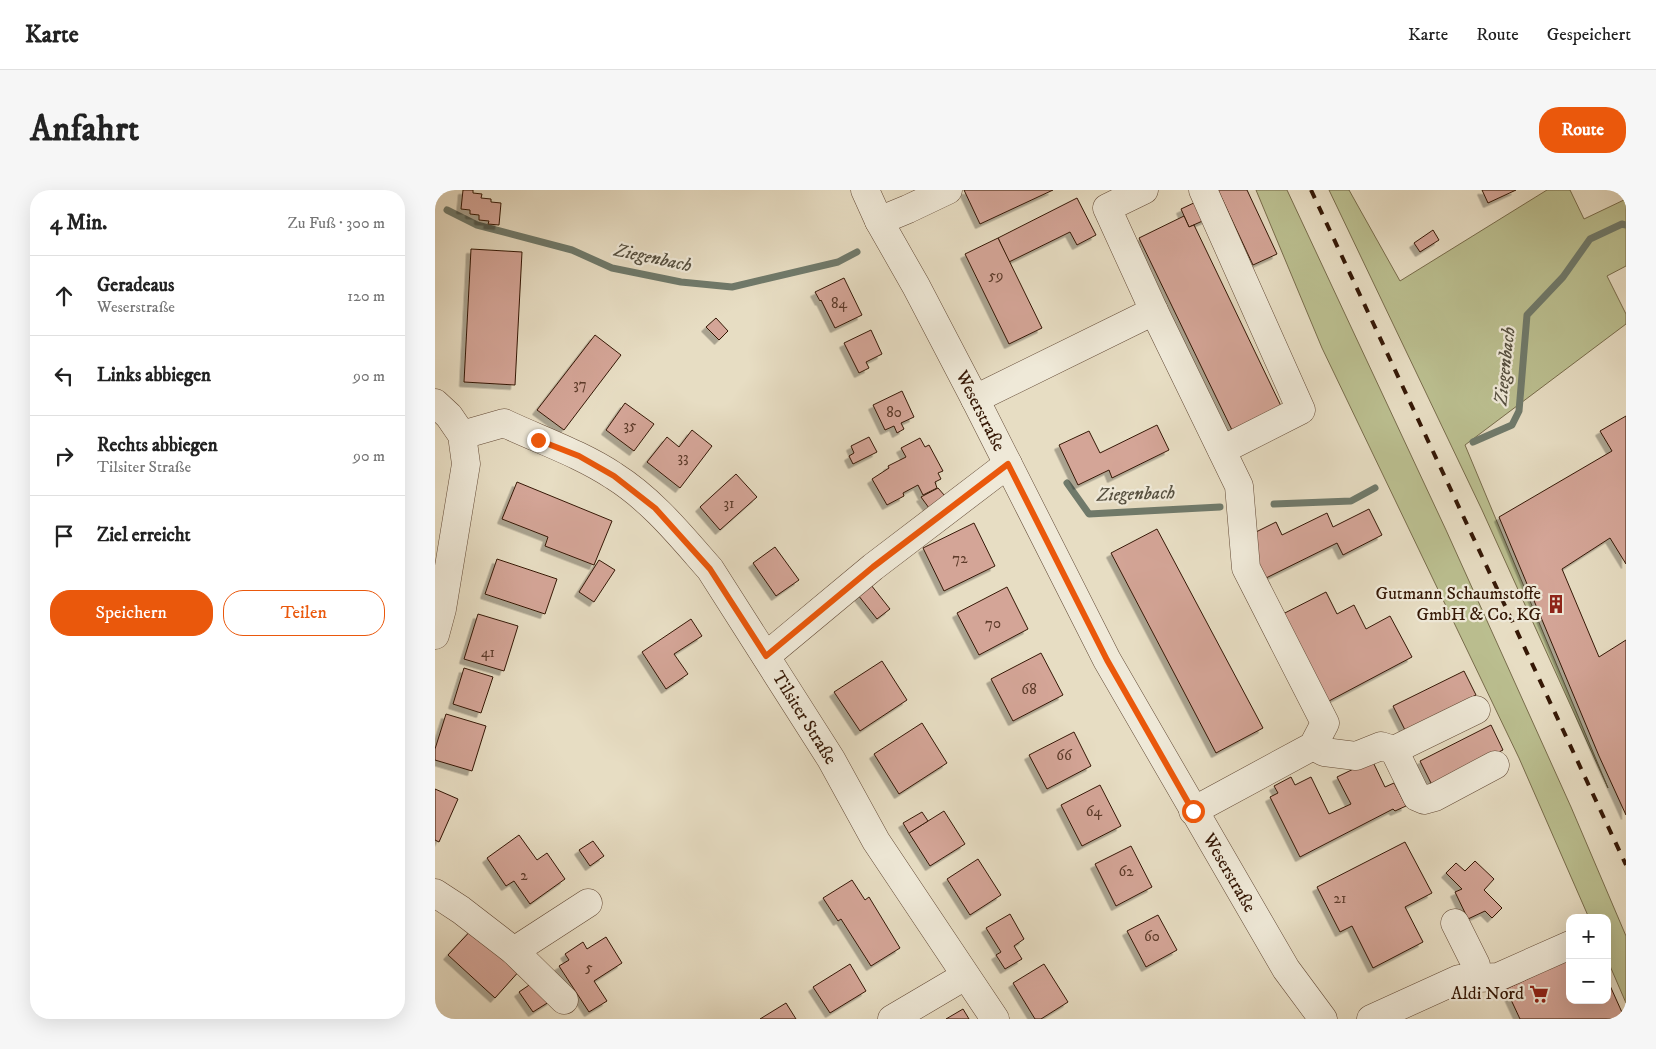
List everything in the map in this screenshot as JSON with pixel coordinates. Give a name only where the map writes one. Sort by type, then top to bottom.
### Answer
[{"type":"street","name":"Weserstraße","points":[[865,190],[879,220],[975,399],[1107,660],[1285,969],[1323,1019]]},
{"type":"street","points":[[879,220],[948,190]]},
{"type":"street","points":[[1144,190],[1107,208],[1154,312],[1239,486],[1246,568],[1325,723],[1313,746],[1193,811]]},
{"type":"street","points":[[1203,190],[1301,410],[1222,450]]},
{"type":"street","points":[[975,399],[1154,312]]},
{"type":"street","points":[[435,403],[449,416],[462,434],[466,464],[443,608],[435,635]]},
{"type":"street","name":"Tilsiter Straße","points":[[462,434],[504,423],[538,440],[579,456],[614,476],[655,508],[710,569],[831,759],[876,841],[995,1019]]},
{"type":"street","points":[[766,656],[873,567],[1008,464]]},
{"type":"street","points":[[1313,746],[1324,752],[1356,756],[1381,746],[1394,750],[1476,710]]},
{"type":"street","points":[[1394,750],[1417,797],[1424,800],[1435,797],[1495,765]]},
{"type":"street","points":[[435,893],[461,910],[513,951],[564,1000]]},
{"type":"street","points":[[513,951],[588,903]]},
{"type":"street","points":[[1455,923],[1476,965],[1475,978]]},
{"type":"street","points":[[1371,1019],[1459,979],[1499,977],[1566,947]]},
{"type":"street","points":[[892,1019],[965,976]]},
{"type":"green space","points":[[1256,190],[1287,190],[1446,530],[1571,807],[1626,936],[1626,1003],[1611,968],[1611,914],[1587,914],[1519,758],[1322,348]]},
{"type":"green space","points":[[1329,190],[1349,190],[1400,281],[1547,190],[1570,190],[1584,219],[1626,199],[1626,266],[1607,276],[1626,314],[1626,324],[1465,445],[1608,788],[1482,510]]},
{"type":"building","points":[[463,190],[473,190],[473,193],[482,194],[481,198],[501,203],[499,225],[488,224],[489,221],[479,220],[479,215],[470,214],[470,210],[461,209]]},
{"type":"building","points":[[964,190],[1053,190],[980,224]]},
{"type":"building","points":[[1218,190],[1247,190],[1277,254],[1253,265]]},
{"type":"building","points":[[1482,190],[1516,190],[1488,203]]},
{"type":"building","points":[[1077,198],[1096,235],[1077,245],[1070,232],[1009,262],[998,238]]},
{"type":"building","points":[[1198,201],[1207,219],[1189,227],[1181,209]]},
{"type":"building","points":[[1184,216],[1189,227],[1194,225],[1281,406],[1232,430],[1139,238]]},
{"type":"building","points":[[1433,230],[1439,240],[1420,252],[1414,243]]},
{"type":"building","points":[[998,238],[1042,328],[1009,344],[965,254]]},
{"type":"building","points":[[471,249],[522,252],[515,385],[464,382]]},
{"type":"building","points":[[844,278],[862,315],[835,328],[815,292]]},
{"type":"building","points":[[716,318],[728,331],[719,340],[706,327]]},
{"type":"building","points":[[871,330],[882,354],[866,362],[869,368],[859,373],[844,343]]},
{"type":"building","points":[[595,335],[621,355],[564,430],[537,410]]},
{"type":"building","points":[[902,391],[914,417],[901,423],[904,429],[897,433],[894,426],[885,430],[873,405]]},
{"type":"building","points":[[625,403],[654,424],[634,451],[606,430]]},
{"type":"building","name":"Gutmann Schaumstoffe GmbH & Co. KG","points":[[1626,416],[1626,564],[1610,538],[1562,569],[1599,657],[1626,640],[1626,815],[1599,756],[1499,517],[1612,451],[1600,431]]},
{"type":"building","points":[[1157,425],[1169,450],[1112,478],[1109,470],[1078,485],[1059,445],[1089,431],[1100,453]]},
{"type":"building","points":[[692,430],[712,446],[680,488],[647,462],[667,437],[679,447]]},
{"type":"building","points":[[869,437],[877,452],[853,464],[849,456],[854,453],[851,446]]},
{"type":"building","points":[[920,438],[925,447],[929,445],[943,471],[938,473],[941,479],[935,482],[937,488],[923,495],[918,485],[903,493],[904,496],[887,505],[872,479],[889,468],[888,466],[906,457],[901,448]]},
{"type":"building","points":[[736,474],[757,497],[720,530],[700,507]]},
{"type":"building","points":[[517,482],[612,521],[594,565],[545,546],[548,537],[502,519]]},
{"type":"building","points":[[938,488],[945,496],[929,508],[921,497]]},
{"type":"building","points":[[1369,509],[1382,535],[1343,555],[1337,543],[1262,580],[1250,535],[1276,522],[1282,535],[1327,513],[1333,527]]},
{"type":"building","points":[[974,523],[995,566],[944,591],[923,548]]},
{"type":"building","points":[[1157,529],[1263,728],[1216,753],[1111,553]]},
{"type":"building","points":[[775,547],[799,580],[776,596],[753,563]]},
{"type":"building","points":[[497,559],[557,579],[545,614],[485,594]]},
{"type":"building","points":[[599,560],[615,570],[594,602],[579,592]]},
{"type":"building","points":[[871,585],[890,609],[877,619],[858,595]]},
{"type":"building","points":[[1007,587],[1028,629],[979,655],[957,613]]},
{"type":"building","points":[[1326,592],[1337,614],[1354,605],[1366,629],[1390,616],[1412,657],[1329,701],[1277,617]]},
{"type":"building","points":[[478,614],[518,626],[504,671],[464,659]]},
{"type":"building","points":[[691,619],[702,636],[674,654],[688,674],[666,689],[642,652]]},
{"type":"building","points":[[1041,653],[1063,695],[1013,721],[991,679]]},
{"type":"building","points":[[882,661],[907,700],[860,731],[834,692]]},
{"type":"building","points":[[464,668],[493,677],[481,713],[453,704]]},
{"type":"building","points":[[1464,671],[1476,695],[1405,730],[1393,706]]},
{"type":"building","points":[[446,714],[486,726],[472,771],[435,760],[435,749]]},
{"type":"building","points":[[922,723],[947,763],[899,794],[874,754]]},
{"type":"building","points":[[1491,725],[1503,750],[1432,785],[1420,761]]},
{"type":"building","points":[[1074,732],[1091,766],[1047,789],[1029,755]]},
{"type":"building","points":[[1372,760],[1385,787],[1394,783],[1406,806],[1395,811],[1393,809],[1300,857],[1270,797],[1278,793],[1274,786],[1291,777],[1295,785],[1311,777],[1329,814],[1351,804],[1337,777]]},
{"type":"building","points":[[1100,785],[1121,826],[1082,846],[1061,805]]},
{"type":"building","points":[[435,789],[458,799],[439,842],[435,840]]},
{"type":"building","points":[[944,811],[965,844],[930,866],[909,833]]},
{"type":"building","points":[[922,812],[928,821],[909,833],[903,823]]},
{"type":"building","points":[[519,835],[537,860],[547,853],[565,879],[530,904],[514,881],[506,886],[487,858]]},
{"type":"building","points":[[593,841],[604,856],[590,866],[579,850]]},
{"type":"building","points":[[1405,842],[1432,893],[1405,907],[1423,942],[1373,968],[1352,926],[1340,932],[1317,887]]},
{"type":"building","points":[[1131,846],[1152,887],[1116,906],[1095,864]]},
{"type":"building","points":[[978,859],[1001,895],[970,915],[947,879]]},
{"type":"building","points":[[1475,861],[1494,879],[1484,890],[1502,908],[1492,918],[1485,911],[1468,919],[1455,892],[1462,889],[1446,873],[1456,863],[1465,871]]},
{"type":"building","points":[[852,880],[865,900],[869,897],[900,948],[871,966],[841,919],[838,921],[823,898]]},
{"type":"building","points":[[1010,914],[1024,939],[1014,946],[1022,959],[1005,969],[996,955],[1001,952],[986,928]]},
{"type":"building","points":[[1158,915],[1177,950],[1146,967],[1127,931]]},
{"type":"building","points":[[475,926],[521,969],[495,998],[448,955]]},
{"type":"building","points":[[606,937],[622,963],[594,981],[607,1001],[589,1012],[559,966],[569,960],[565,954],[583,942],[587,949]]},
{"type":"building","name":"Aldi Nord","points":[[1566,961],[1566,1004],[1611,1004],[1611,988],[1625,1019],[1520,1019],[1506,989]]},
{"type":"building","points":[[850,964],[866,991],[830,1013],[813,987]]},
{"type":"building","points":[[1044,964],[1068,1002],[1041,1019],[1035,1019],[1013,983]]},
{"type":"building","points":[[538,979],[552,1000],[533,1012],[519,992]]},
{"type":"building","points":[[786,1003],[796,1019],[760,1019]]},
{"type":"building","points":[[963,1009],[969,1019],[946,1019]]},
{"type":"waterway","name":"Ziegenbach","points":[[447,210],[477,225],[572,250],[612,268],[681,282],[732,287],[838,262],[857,252]]},
{"type":"waterway","name":"Ziegenbach","points":[[1473,442],[1512,425],[1519,411],[1527,315],[1563,277],[1590,239],[1622,224],[1626,225]]},
{"type":"waterway","name":"Ziegenbach","points":[[1067,483],[1089,514],[1220,507]]},
{"type":"waterway","name":"Ziegenbach","points":[[1274,504],[1351,501],[1375,488]]},
{"type":"railway","points":[[1311,190],[1626,865]]},
{"type":"place","name":"Gutmann Schaumstoffe GmbH & Co. KG","points":[[1556,604]]},
{"type":"place","name":"Aldi Nord","points":[[1539,994]]},
{"type":"route","points":[[538,440],[579,456],[614,476],[655,508],[710,569],[766,656],[873,567],[1008,464],[1107,660],[1193,811]]}]
